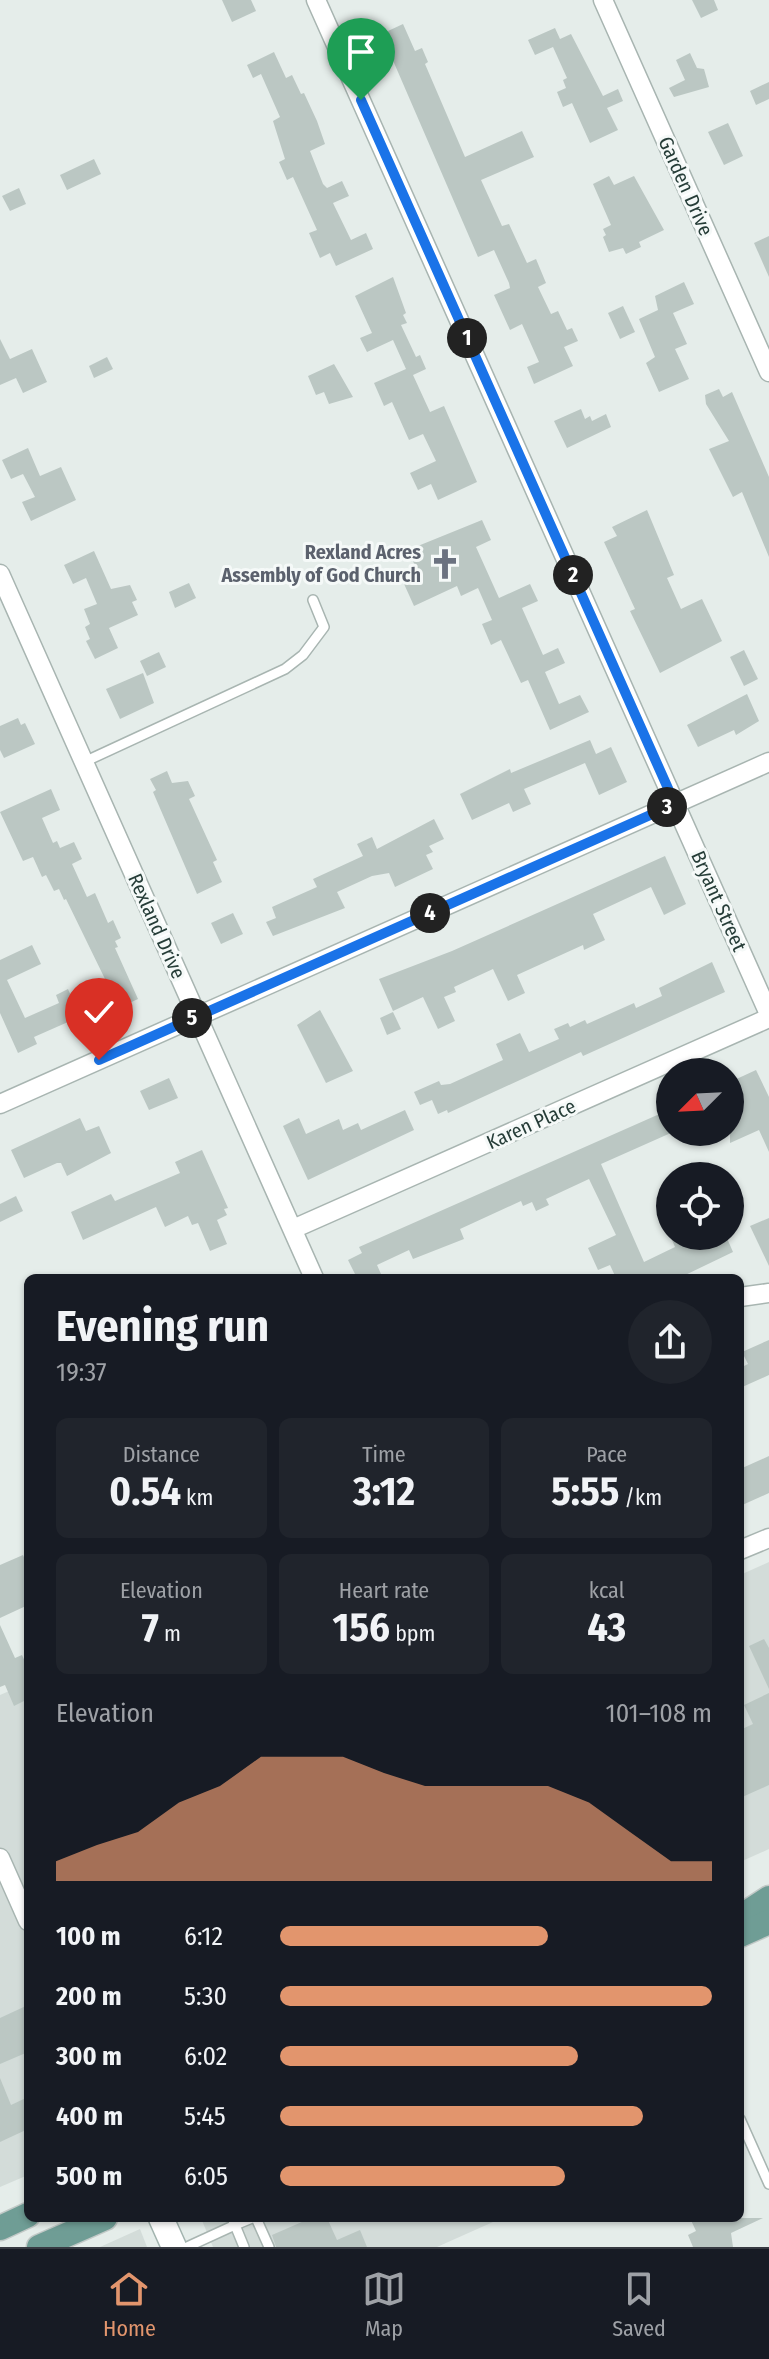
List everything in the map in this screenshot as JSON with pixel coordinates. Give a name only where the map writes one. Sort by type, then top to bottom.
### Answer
[{"type":"main road","points":[[744,1898],[769,1887]]},
{"type":"main road","points":[[744,1914],[769,1898]]},
{"type":"main road","points":[[744,1933],[769,1922]]},
{"type":"main road","points":[[0,2228],[24,2217]]},
{"type":"main road","points":[[39,2247],[96,2222]]},
{"type":"street","name":"Bryant Street","points":[[316,0],[769,1016]]},
{"type":"street","name":"Garden Drive","points":[[603,0],[769,372]]},
{"type":"street","name":"Rexland Drive","points":[[0,574],[312,1274]]},
{"type":"street","points":[[0,1104],[769,762]]},
{"type":"street","name":"Karen Place","points":[[293,1229],[769,1016]]},
{"type":"street","points":[[744,1296],[769,1293]]},
{"type":"street","points":[[744,1548],[769,1538]]},
{"type":"street","points":[[0,1858],[24,1912]]},
{"type":"street","points":[[163,2222],[174,2247]]},
{"type":"lane","points":[[84,762],[285,669],[303,655],[324,627],[313,600]]},
{"type":"lane","points":[[744,2128],[769,2184]]},
{"type":"lane","points":[[187,2247],[234,2222],[244,2247]]},
{"type":"lane","points":[[256,2222],[269,2247]]},
{"type":"lane","points":[[213,2235],[217,2247]]},
{"type":"shaded area","points":[[769,1562],[769,1849],[744,1860],[744,1573]]},
{"type":"shaded area","points":[[24,1685],[24,2177],[0,2187],[0,1695]]},
{"type":"shaded area","points":[[203,2222],[493,2222],[437,2247],[213,2247]]},
{"type":"shaded area","points":[[140,2229],[147,2247],[100,2247]]},
{"type":"building","points":[[222,0],[251,0],[256,11],[232,22]]},
{"type":"building","points":[[692,0],[714,0],[718,10],[701,18]]},
{"type":"building","points":[[403,24],[415,51],[422,48],[428,62],[425,64],[465,157],[522,131],[534,157],[481,180],[502,226],[509,224],[527,263],[536,259],[546,283],[538,287],[551,314],[558,311],[567,330],[572,328],[578,341],[564,347],[573,366],[534,384],[527,367],[539,362],[522,324],[510,330],[494,295],[510,288],[509,283],[494,250],[478,257],[385,42],[391,40],[388,31]]},
{"type":"building","points":[[555,28],[560,39],[571,34],[603,96],[618,89],[623,101],[607,108],[618,130],[590,143],[572,103],[563,107],[557,92],[566,88],[563,80],[567,78],[553,47],[535,55],[528,40]]},
{"type":"building","points":[[274,52],[286,78],[292,75],[301,94],[304,93],[317,121],[325,144],[310,151],[323,184],[327,188],[342,181],[349,196],[333,203],[351,240],[366,233],[373,249],[336,266],[330,253],[320,258],[309,233],[317,230],[293,177],[287,180],[279,162],[285,159],[273,121],[280,117],[261,74],[253,78],[247,65]]},
{"type":"building","points":[[690,53],[697,68],[704,69],[709,87],[674,97],[669,88],[685,80],[676,60]]},
{"type":"building","points":[[769,82],[769,99],[756,105],[750,91]]},
{"type":"building","points":[[728,123],[743,156],[724,165],[708,132]]},
{"type":"building","points":[[94,159],[101,174],[67,190],[60,175]]},
{"type":"building","points":[[609,176],[614,185],[634,176],[664,230],[639,242],[641,247],[626,254],[623,248],[609,252],[603,237],[606,235],[603,229],[611,225],[593,184]]},
{"type":"building","points":[[19,188],[26,204],[10,211],[2,196]]},
{"type":"building","points":[[769,236],[769,277],[754,243]]},
{"type":"building","points":[[393,277],[406,313],[403,315],[407,323],[401,325],[416,357],[420,355],[426,369],[413,375],[430,412],[444,406],[477,482],[438,500],[431,484],[418,490],[410,473],[436,461],[423,434],[409,440],[392,402],[384,406],[374,383],[406,369],[393,340],[367,352],[360,338],[372,333],[355,296]]},
{"type":"building","points":[[684,282],[694,304],[673,313],[687,344],[675,349],[689,379],[659,392],[646,363],[655,357],[639,319],[658,310],[655,296]]},
{"type":"building","points":[[623,306],[635,332],[620,339],[608,313]]},
{"type":"building","points":[[0,339],[10,359],[32,349],[47,382],[23,393],[16,378],[0,385]]},
{"type":"building","points":[[107,357],[113,369],[94,378],[89,366]]},
{"type":"building","points":[[334,364],[353,397],[329,404],[324,392],[316,395],[308,376]]},
{"type":"building","points":[[719,389],[723,397],[732,392],[769,477],[769,557],[742,492],[733,497],[709,449],[729,441],[706,404],[705,395]]},
{"type":"building","points":[[581,409],[585,419],[590,416],[592,421],[606,414],[611,427],[567,448],[554,421]]},
{"type":"building","points":[[28,448],[40,476],[61,467],[76,500],[31,521],[22,502],[35,497],[23,474],[11,479],[2,460]]},
{"type":"building","points":[[647,510],[674,575],[667,578],[681,609],[702,599],[722,641],[660,673],[630,611],[635,609],[604,542],[617,536],[612,527]]},
{"type":"building","points":[[482,520],[491,540],[476,547],[499,598],[530,584],[538,601],[522,608],[543,655],[558,648],[565,663],[545,672],[559,704],[580,695],[589,712],[550,730],[528,680],[521,683],[501,640],[491,645],[482,624],[492,620],[478,588],[461,596],[457,586],[414,606],[400,575],[416,568],[408,550]]},
{"type":"building","points":[[94,551],[111,589],[130,585],[137,600],[132,602],[138,615],[109,628],[118,648],[95,659],[86,641],[90,639],[85,627],[90,624],[84,609],[97,604],[86,578],[73,584],[64,565]]},
{"type":"building","points":[[189,583],[196,598],[175,608],[169,592]]},
{"type":"building","points":[[744,650],[758,679],[744,686],[730,657]]},
{"type":"building","points":[[159,652],[166,667],[147,676],[140,661]]},
{"type":"building","points":[[143,673],[154,703],[120,719],[106,689]]},
{"type":"building","points":[[747,694],[759,721],[736,735],[734,730],[698,747],[687,725]]},
{"type":"building","points":[[18,718],[21,725],[25,723],[35,744],[4,758],[0,750],[0,726]]},
{"type":"building","points":[[590,740],[596,754],[611,747],[627,782],[599,795],[585,763],[524,789],[531,804],[513,812],[509,803],[472,820],[460,794],[510,769],[511,773]]},
{"type":"building","points":[[167,771],[172,783],[188,781],[195,796],[189,799],[217,860],[213,862],[222,882],[197,894],[153,792],[156,790],[150,779]]},
{"type":"building","points":[[51,789],[60,810],[42,818],[53,843],[57,841],[60,848],[74,842],[82,859],[72,864],[87,897],[95,893],[108,923],[113,920],[121,938],[115,941],[118,947],[115,948],[138,999],[108,1013],[104,1006],[34,1037],[37,1044],[18,1053],[0,1013],[0,960],[32,945],[41,964],[7,980],[25,1018],[59,1003],[56,995],[68,989],[71,996],[105,979],[66,899],[59,889],[54,891],[46,875],[42,877],[33,857],[23,861],[0,812]]},
{"type":"building","points":[[434,819],[444,839],[429,846],[433,852],[426,855],[433,869],[395,887],[389,873],[372,876],[337,892],[345,908],[273,936],[266,922],[276,918],[272,907],[317,887],[313,879],[363,856],[357,844],[372,837],[377,849]]},
{"type":"building","points":[[665,856],[686,904],[664,915],[651,887],[593,914],[605,940],[584,950],[583,945],[517,975],[525,993],[508,1001],[493,969],[454,987],[456,992],[444,997],[455,1021],[438,1029],[423,997],[393,1011],[379,979],[452,951]]},
{"type":"building","points":[[233,913],[243,934],[221,944],[211,923]]},
{"type":"building","points":[[712,962],[725,992],[583,1056],[581,1052],[448,1113],[447,1110],[438,1114],[432,1100],[420,1105],[414,1092],[439,1081],[441,1085],[450,1084],[503,1060],[496,1044],[520,1033],[529,1052],[559,1039],[554,1029],[568,1023],[570,1027],[585,1020],[587,1024],[634,1003],[636,1008],[662,996],[659,988]]},
{"type":"building","points":[[320,1010],[353,1071],[326,1083],[297,1025]]},
{"type":"building","points":[[393,1012],[401,1029],[387,1035],[380,1018]]},
{"type":"building","points":[[756,1070],[769,1097],[769,1152],[759,1130],[744,1137],[744,1076]]},
{"type":"building","points":[[169,1078],[178,1098],[149,1110],[140,1091]]},
{"type":"building","points":[[405,1110],[414,1130],[308,1180],[283,1126],[299,1118],[306,1134],[339,1119],[343,1130],[358,1123],[361,1130]]},
{"type":"building","points":[[656,1116],[656,1140],[601,1164],[644,1262],[669,1250],[733,1252],[687,1274],[614,1274],[610,1265],[598,1270],[588,1248],[616,1235],[589,1179],[546,1199],[549,1205],[536,1211],[532,1202],[523,1206],[521,1201],[460,1229],[464,1239],[413,1259],[409,1250],[377,1265],[381,1274],[355,1274],[348,1260],[362,1253],[359,1247]]},
{"type":"building","points":[[80,1118],[86,1131],[99,1126],[111,1153],[67,1176],[61,1163],[57,1163],[24,1178],[11,1150]]},
{"type":"building","points":[[202,1150],[228,1208],[224,1209],[227,1215],[217,1220],[227,1244],[210,1251],[198,1223],[192,1225],[188,1216],[165,1227],[156,1207],[83,1240],[71,1212],[111,1194],[115,1201],[180,1173],[175,1162]]},
{"type":"building","points":[[16,1196],[23,1211],[0,1222],[0,1204]]},
{"type":"building","points":[[769,1218],[769,1266],[750,1226]]},
{"type":"building","points":[[769,1340],[769,1375],[744,1386],[744,1366],[748,1364],[744,1351]]},
{"type":"building","points":[[769,1456],[769,1493],[744,1504],[744,1467]]},
{"type":"building","points":[[23,1555],[24,1557],[24,1607],[0,1618],[0,1565]]},
{"type":"building","points":[[0,1625],[15,1658],[22,1655],[24,1659],[24,1701],[14,1706],[5,1685],[0,1687]]},
{"type":"building","points":[[764,1639],[769,1648],[769,1689],[749,1646]]},
{"type":"building","points":[[769,1693],[769,1785],[744,1796],[744,1728],[753,1724],[744,1705]]},
{"type":"building","points":[[24,2007],[24,2054],[0,2064],[0,2018]]},
{"type":"building","points":[[0,2078],[11,2105],[24,2099],[24,2131],[0,2142]]},
{"type":"building","points":[[744,2218],[763,2218],[731,2233],[733,2247],[693,2247],[688,2235],[696,2231],[692,2222],[744,2222]]},
{"type":"building","points":[[302,2222],[329,2222],[337,2240],[360,2230],[367,2247],[276,2247],[272,2235]]},
{"type":"place","name":"Rexland Acres Assembly of God Church","points":[[445,564]]},
{"type":"route","points":[[99,1060],[675,804],[361,100]]}]
